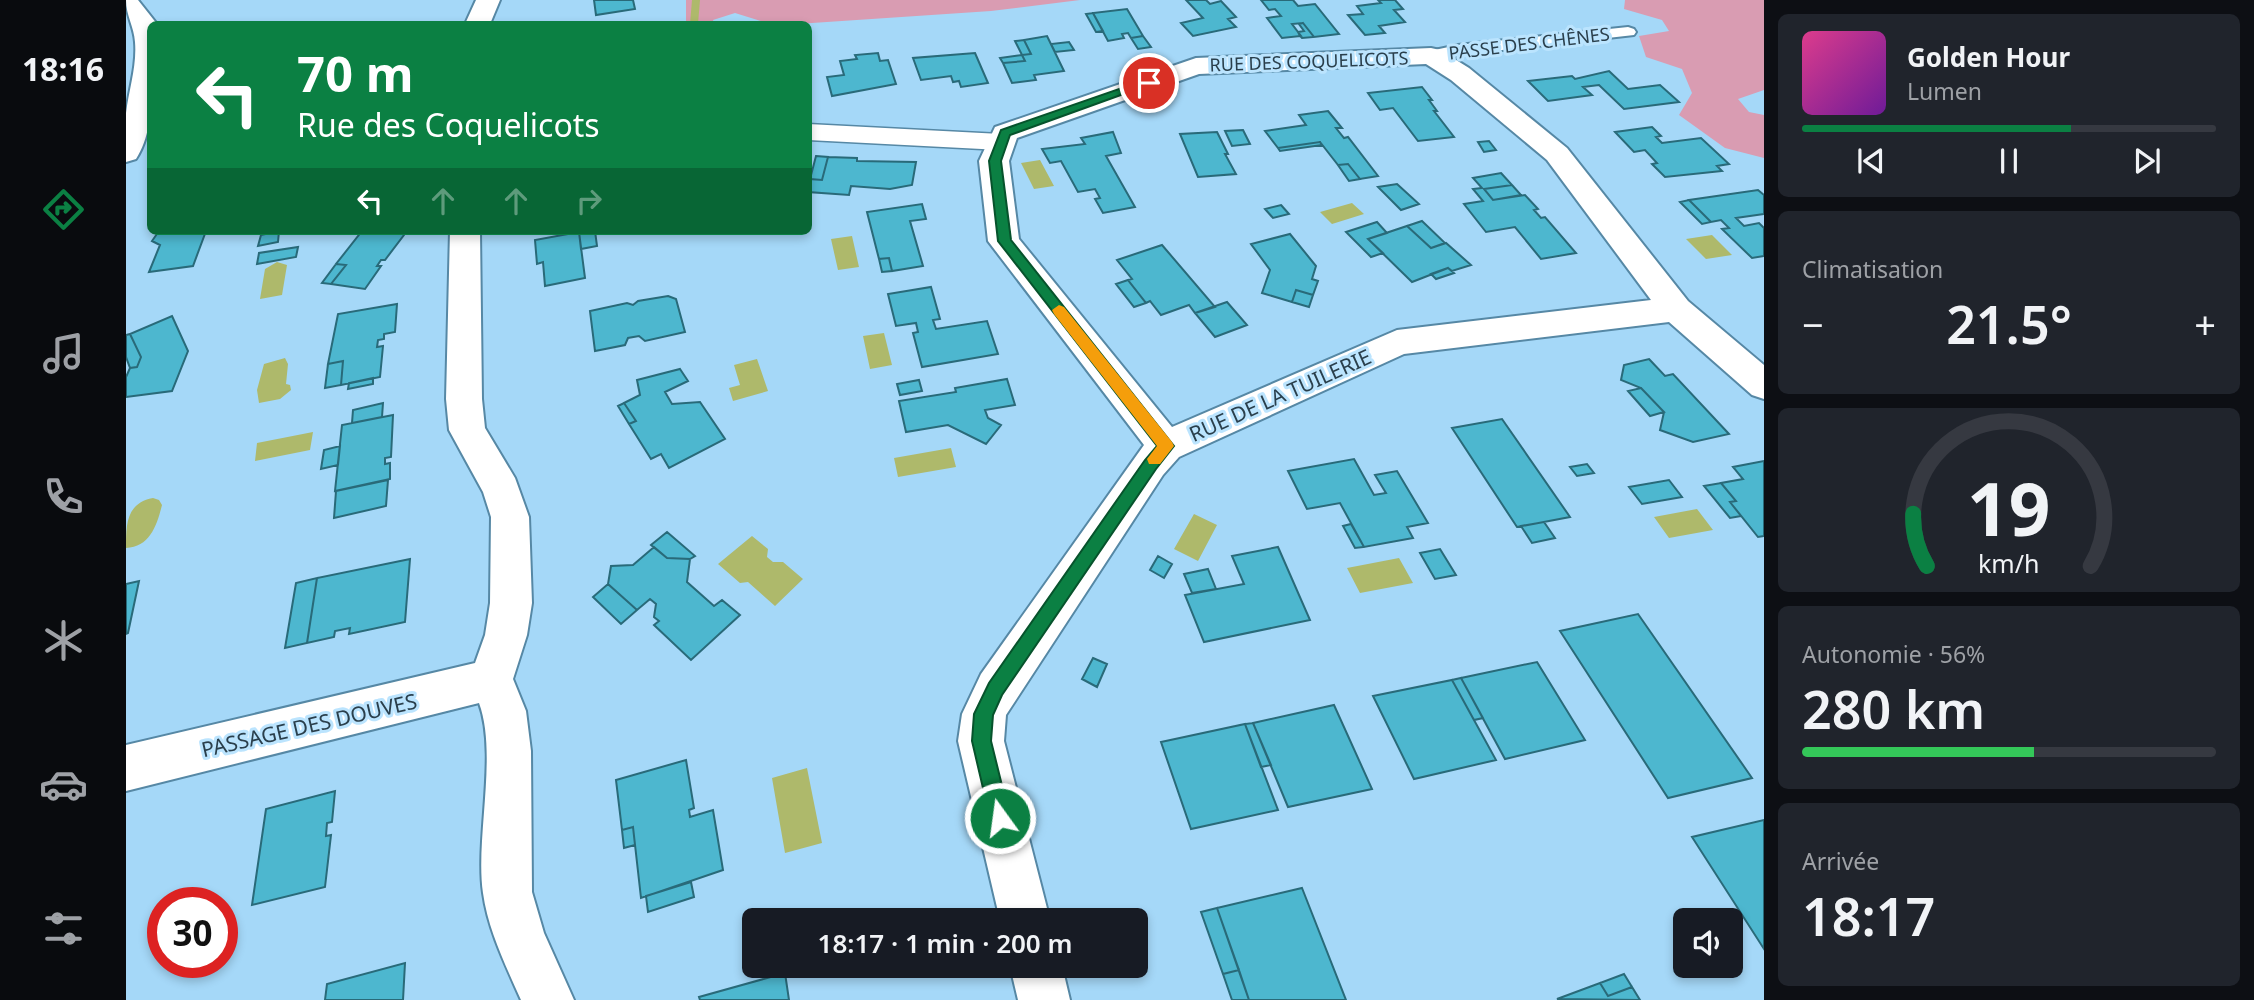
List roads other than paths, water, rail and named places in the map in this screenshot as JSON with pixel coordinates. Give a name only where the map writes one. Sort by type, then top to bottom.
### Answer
[{"type":"street","points":[[479,21],[488,0]]},
{"type":"street","points":[[126,3],[134,8],[146,28],[140,106],[126,153]]},
{"type":"street","name":"RUE DES COQUELICOTS","points":[[1002,142],[1005,133],[1196,66],[1431,56],[1460,74],[1558,155],[1676,309],[1764,385]]},
{"type":"street","points":[[812,132],[1002,142],[995,161],[1004,241],[1166,446]]},
{"type":"street","points":[[466,235],[464,398],[467,430],[501,489],[510,517],[511,603],[506,635],[491,678],[504,711],[508,751],[507,892],[520,938],[548,1000]]},
{"type":"street","name":"RUE DE LA TUILERIE","points":[[1022,908],[981,741],[984,714],[996,689],[1150,464],[1166,446],[1397,343],[1676,309]]},
{"type":"street","name":"PASSAGE DES DOUVES","points":[[126,768],[453,691],[491,678]]},
{"type":"street","points":[[1038,978],[1044,1000]]},
{"type":"lane","name":"PASSE DES CHÊNES","points":[[1431,56],[1458,50],[1628,32]]},
{"type":"waterway","points":[[694,21],[696,0]]}]
